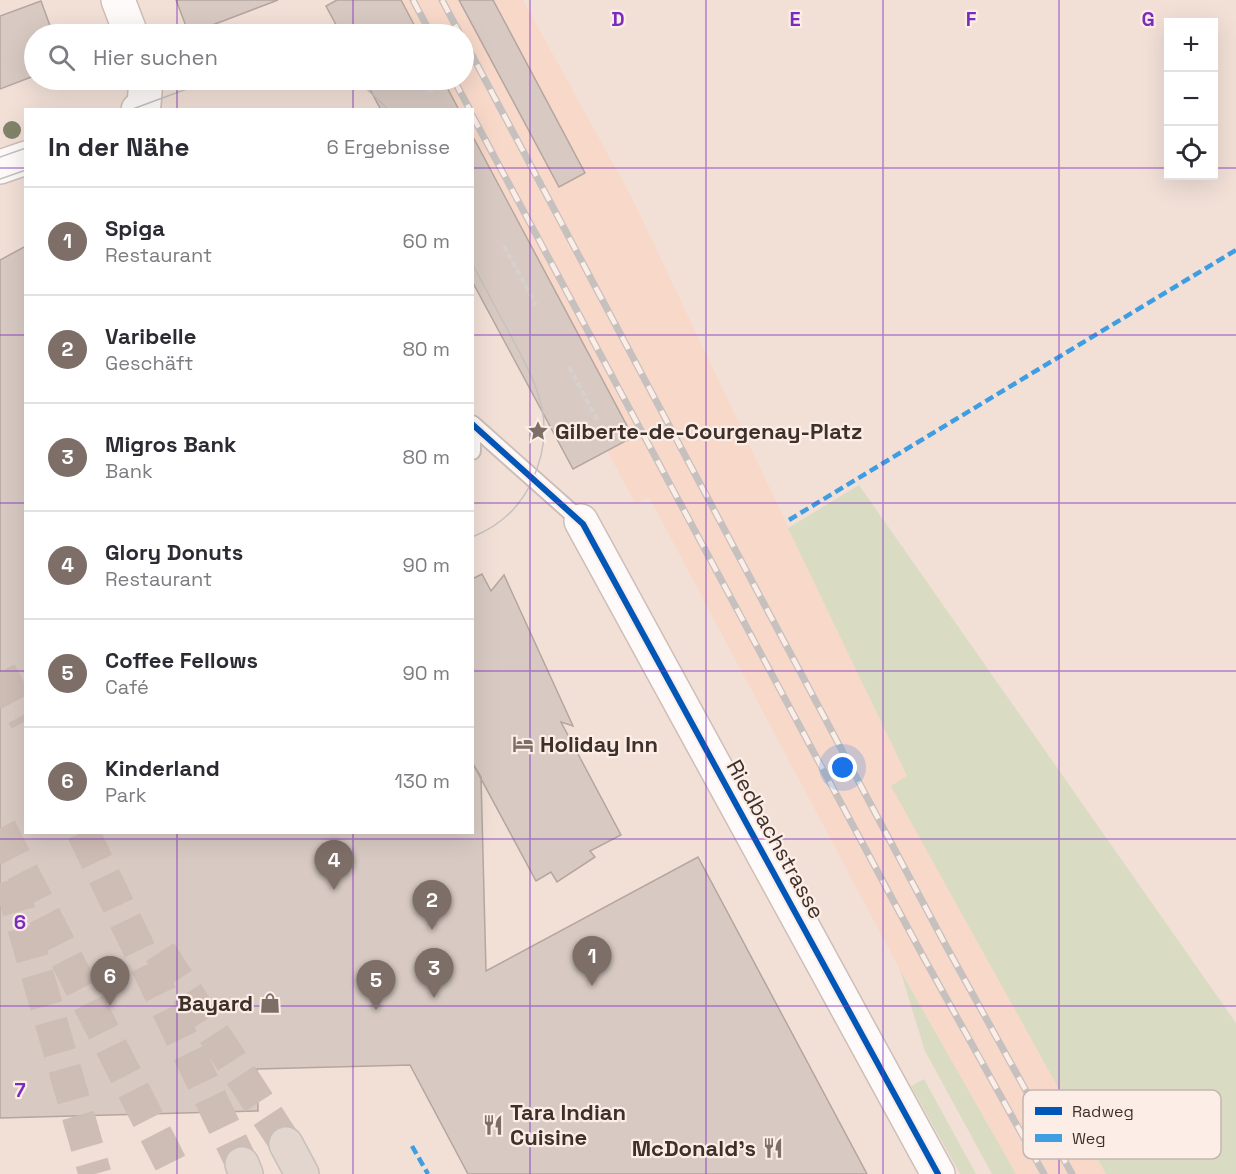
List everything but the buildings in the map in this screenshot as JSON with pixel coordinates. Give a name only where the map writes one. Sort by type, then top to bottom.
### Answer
[{"type":"highway","points":[[286,1144],[302,1174]]},
{"type":"street","points":[[118,0],[127,24]]},
{"type":"street","points":[[0,167],[24,159]]},
{"type":"street","name":"Riedbachstrasse","points":[[581,521],[938,1174]]},
{"type":"lane","points":[[474,426],[581,521]]},
{"type":"path","points":[[428,92],[432,90]]},
{"type":"path","points":[[504,246],[536,305]]},
{"type":"path","points":[[569,367],[598,421]]},
{"type":"shaded area","points":[[367,0],[523,0],[632,198],[907,777],[892,786],[1060,1090],[1023,1090],[1023,1159],[1098,1159],[1106,1174],[1016,1174],[900,970],[649,497],[635,503],[474,201],[474,108],[424,108],[415,90],[474,90],[474,24],[380,24]]},
{"type":"green space","points":[[859,485],[1236,1023],[1236,1174],[1106,1174],[1098,1159],[1221,1159],[1221,1090],[1059,1090],[891,786],[907,776],[788,528]]},
{"type":"green space","points":[[900,970],[1016,1174],[992,1174],[925,1051]]},
{"type":"green space","points":[[924,1079],[976,1174],[960,1174],[911,1086]]},
{"type":"tunnel","points":[[0,672],[24,717]]},
{"type":"tunnel","points":[[0,828],[176,1174]]},
{"type":"tunnel","points":[[84,834],[242,1164]]},
{"type":"tunnel","points":[[10,880],[95,1174]]},
{"type":"tunnel","points":[[160,952],[286,1144]]},
{"type":"tram line","points":[[135,108],[184,90]]},
{"type":"tram line","points":[[368,90],[387,108]]},
{"type":"tram line","points":[[0,157],[24,149]]},
{"type":"tram line","points":[[0,179],[24,171]]},
{"type":"tram line","points":[[474,267],[529,372],[542,407],[544,424],[539,462],[526,492],[500,522],[474,536]]},
{"type":"railway","points":[[413,0],[426,24]]},
{"type":"railway","points":[[442,0],[455,24]]},
{"type":"railway","points":[[474,59],[945,944],[1026,1090]]},
{"type":"railway","points":[[459,90],[469,108]]},
{"type":"railway","points":[[474,119],[924,958],[1023,1136]]},
{"type":"railway","points":[[1036,1159],[1044,1174]]},
{"type":"railway","points":[[1064,1159],[1072,1174]]},
{"type":"marked path","points":[[789,520],[1236,250]]},
{"type":"marked path","points":[[412,1146],[428,1174]]},
{"type":"cycle path","points":[[474,426],[583,524],[938,1174]]},
{"type":"place","name":"Gilberte-de-Courgenay-Platz","points":[[538,431]]},
{"type":"place","name":"Holiday Inn","points":[[523,744]]},
{"type":"place","name":"Glory Donuts","points":[[334,890]]},
{"type":"place","name":"Varibelle","points":[[432,930]]},
{"type":"place","name":"Spiga","points":[[592,986]]},
{"type":"place","name":"Migros Bank","points":[[434,998]]},
{"type":"place","name":"Bayard","points":[[270,1003]]},
{"type":"place","name":"Kinderland","points":[[110,1006]]},
{"type":"place","name":"Coffee Fellows","points":[[376,1010]]},
{"type":"place","name":"Tara Indian Cuisine","points":[[493,1125]]},
{"type":"place","name":"McDonald's","points":[[773,1148]]}]
